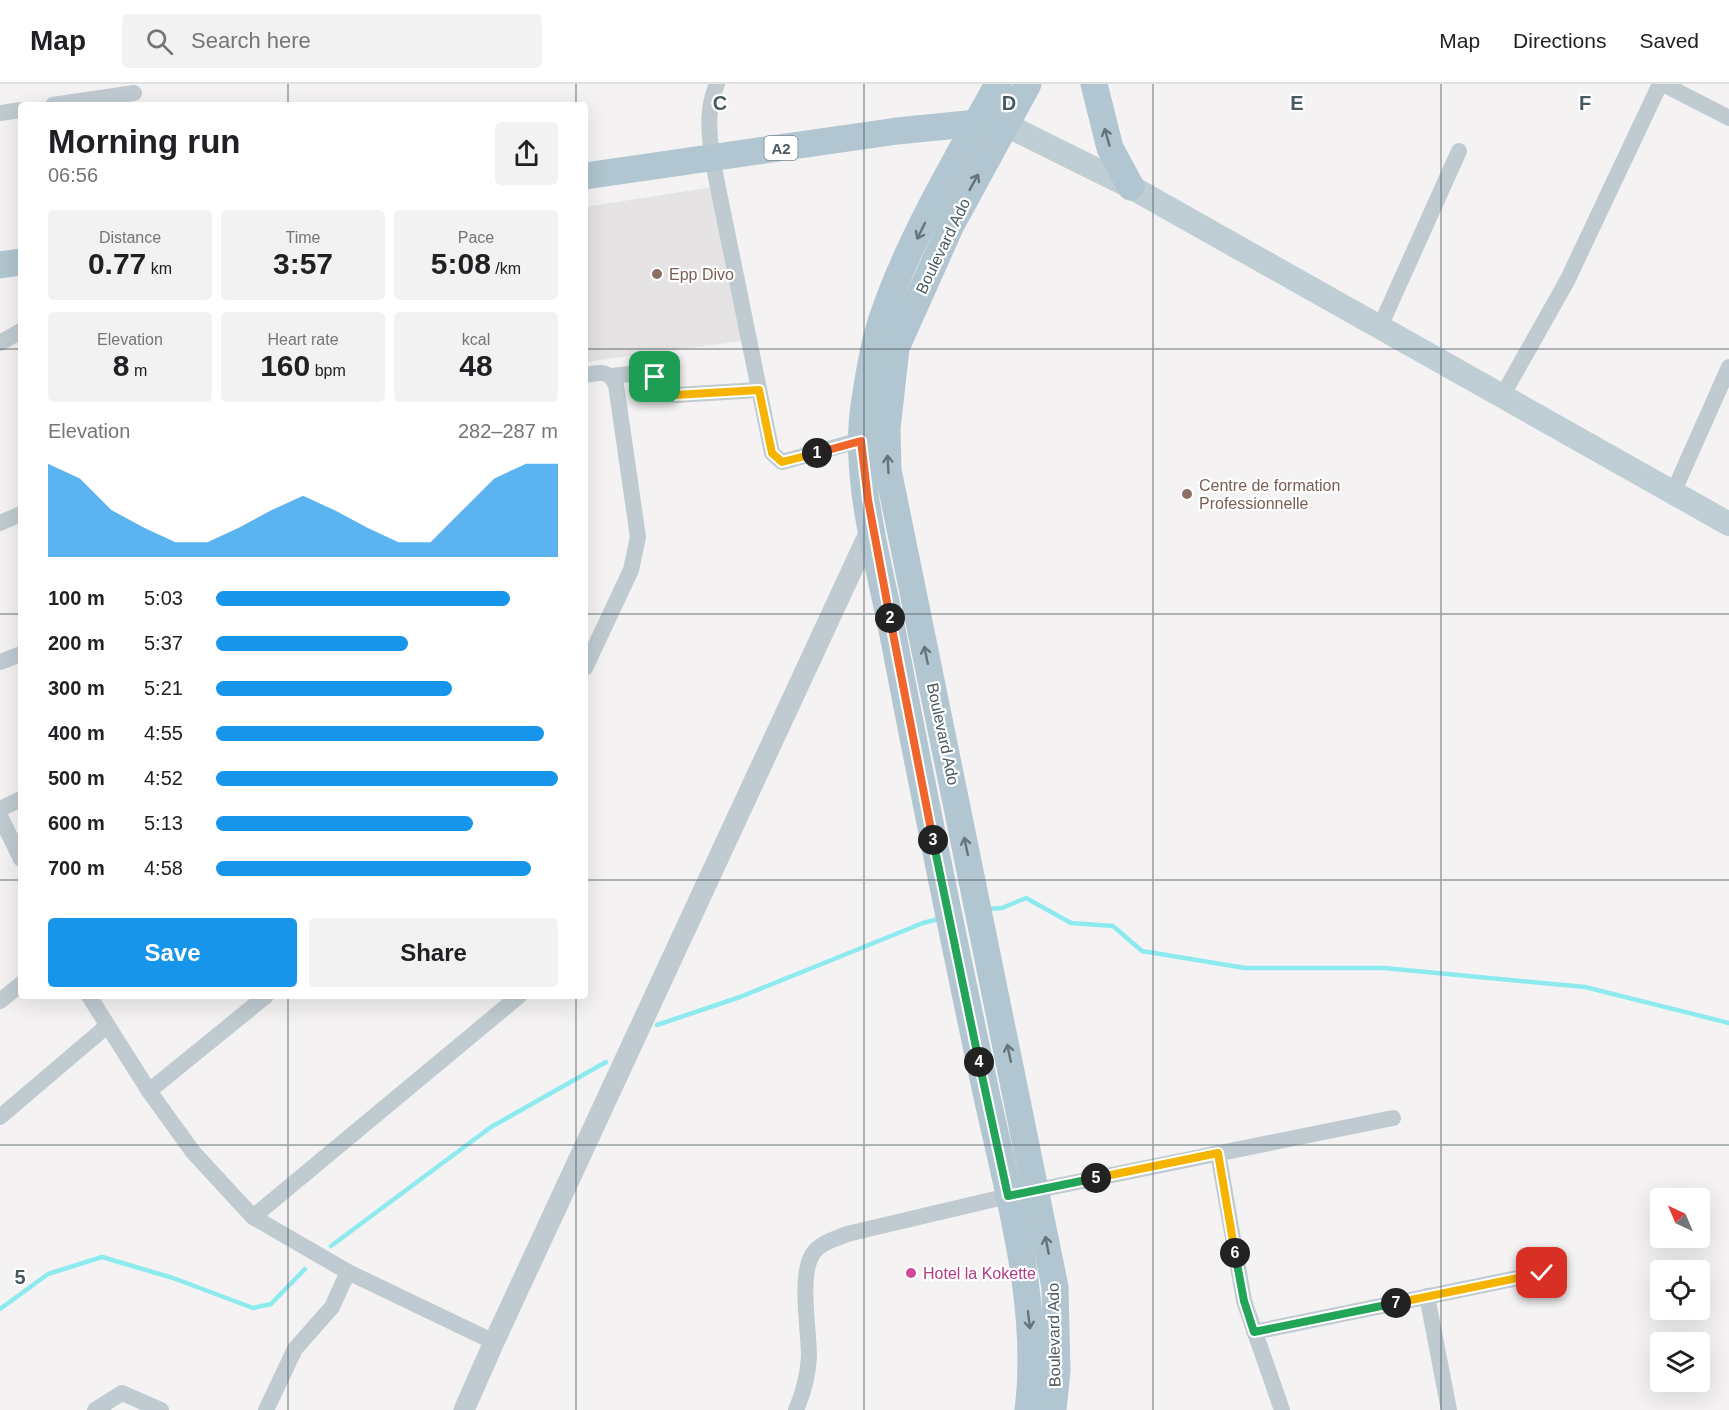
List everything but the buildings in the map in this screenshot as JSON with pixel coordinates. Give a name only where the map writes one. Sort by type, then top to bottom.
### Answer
[{"type":"main road","name":"Boulevard Ado","points":[[998,84],[900,273],[881,321],[864,407],[861,441],[872,527],[949,921],[1008,1196],[1033,1346],[1047,1409]]},
{"type":"main road","name":"Boulevard Ado","points":[[1028,84],[951,225],[896,348],[887,429],[888,470],[1055,1287],[1058,1371],[1047,1409]]},
{"type":"main road","points":[[1094,84],[1110,148],[1131,187]]},
{"type":"main road","name":"A2","points":[[588,176],[897,131],[977,123]]},
{"type":"main road","points":[[977,123],[1006,125],[1131,187],[1501,398],[1729,524]]},
{"type":"main road","points":[[0,266],[18,263]]},
{"type":"street","points":[[717,84],[708,122],[712,158],[772,453],[782,462],[861,441]]},
{"type":"street","points":[[1501,398],[1567,281],[1661,84],[1729,118]]},
{"type":"street","points":[[75,102],[135,94]]},
{"type":"street","points":[[0,113],[18,110]]},
{"type":"street","points":[[1379,329],[1459,151]]},
{"type":"street","points":[[0,343],[18,333]]},
{"type":"street","points":[[1673,493],[1729,367]]},
{"type":"street","points":[[588,375],[606,372],[612,376],[616,385],[638,537],[631,570],[588,662]]},
{"type":"street","points":[[612,376],[644,372],[655,377],[675,395],[759,390]]},
{"type":"street","points":[[0,523],[18,515]]},
{"type":"street","points":[[464,1410],[872,527]]},
{"type":"street","points":[[0,662],[18,655]]},
{"type":"street","points":[[0,809],[18,800]]},
{"type":"street","points":[[0,816],[18,853]]},
{"type":"street","points":[[0,1000],[18,986]]},
{"type":"street","points":[[91,999],[149,1091],[193,1152],[254,1216],[348,1272],[494,1342]]},
{"type":"street","points":[[149,1091],[262,999]]},
{"type":"street","points":[[254,1216],[515,999]]},
{"type":"street","points":[[0,1118],[107,1026]]},
{"type":"street","points":[[796,1410],[805,1384],[809,1359],[806,1275],[812,1255],[825,1243],[847,1234],[1008,1196],[1393,1118]]},
{"type":"street","points":[[1218,1153],[1244,1301],[1282,1410]]},
{"type":"street","points":[[266,1410],[295,1349],[332,1307],[348,1272]]},
{"type":"street","points":[[1254,1332],[1542,1273]]},
{"type":"street","points":[[1427,1296],[1449,1410]]},
{"type":"street","points":[[95,1410],[122,1393],[161,1410]]},
{"type":"shaded area","name":"Epp Divo","points":[[713,187],[742,341],[588,362],[588,207]]},
{"type":"waterway","points":[[985,909],[1002,908],[1026,898],[1071,923],[1113,926],[1142,951],[1245,968],[1384,968],[1585,987],[1729,1023]]},
{"type":"waterway","points":[[657,1025],[740,997],[923,923],[942,918]]},
{"type":"waterway","points":[[331,1246],[491,1127],[606,1062]]},
{"type":"waterway","points":[[0,1309],[48,1274],[102,1257],[173,1278],[253,1308],[271,1304],[305,1269]]},
{"type":"place","name":"Epp Divo","points":[[657,274]]},
{"type":"place","name":"Centre de formation Professionnelle","points":[[1187,494]]},
{"type":"place","name":"Hotel la Kokette","points":[[911,1273]]},
{"type":"route","points":[[655,377],[675,395],[759,390],[772,453],[782,462],[861,441],[872,527],[946,908],[1008,1196],[1218,1153],[1244,1301],[1254,1332],[1542,1273]]}]
